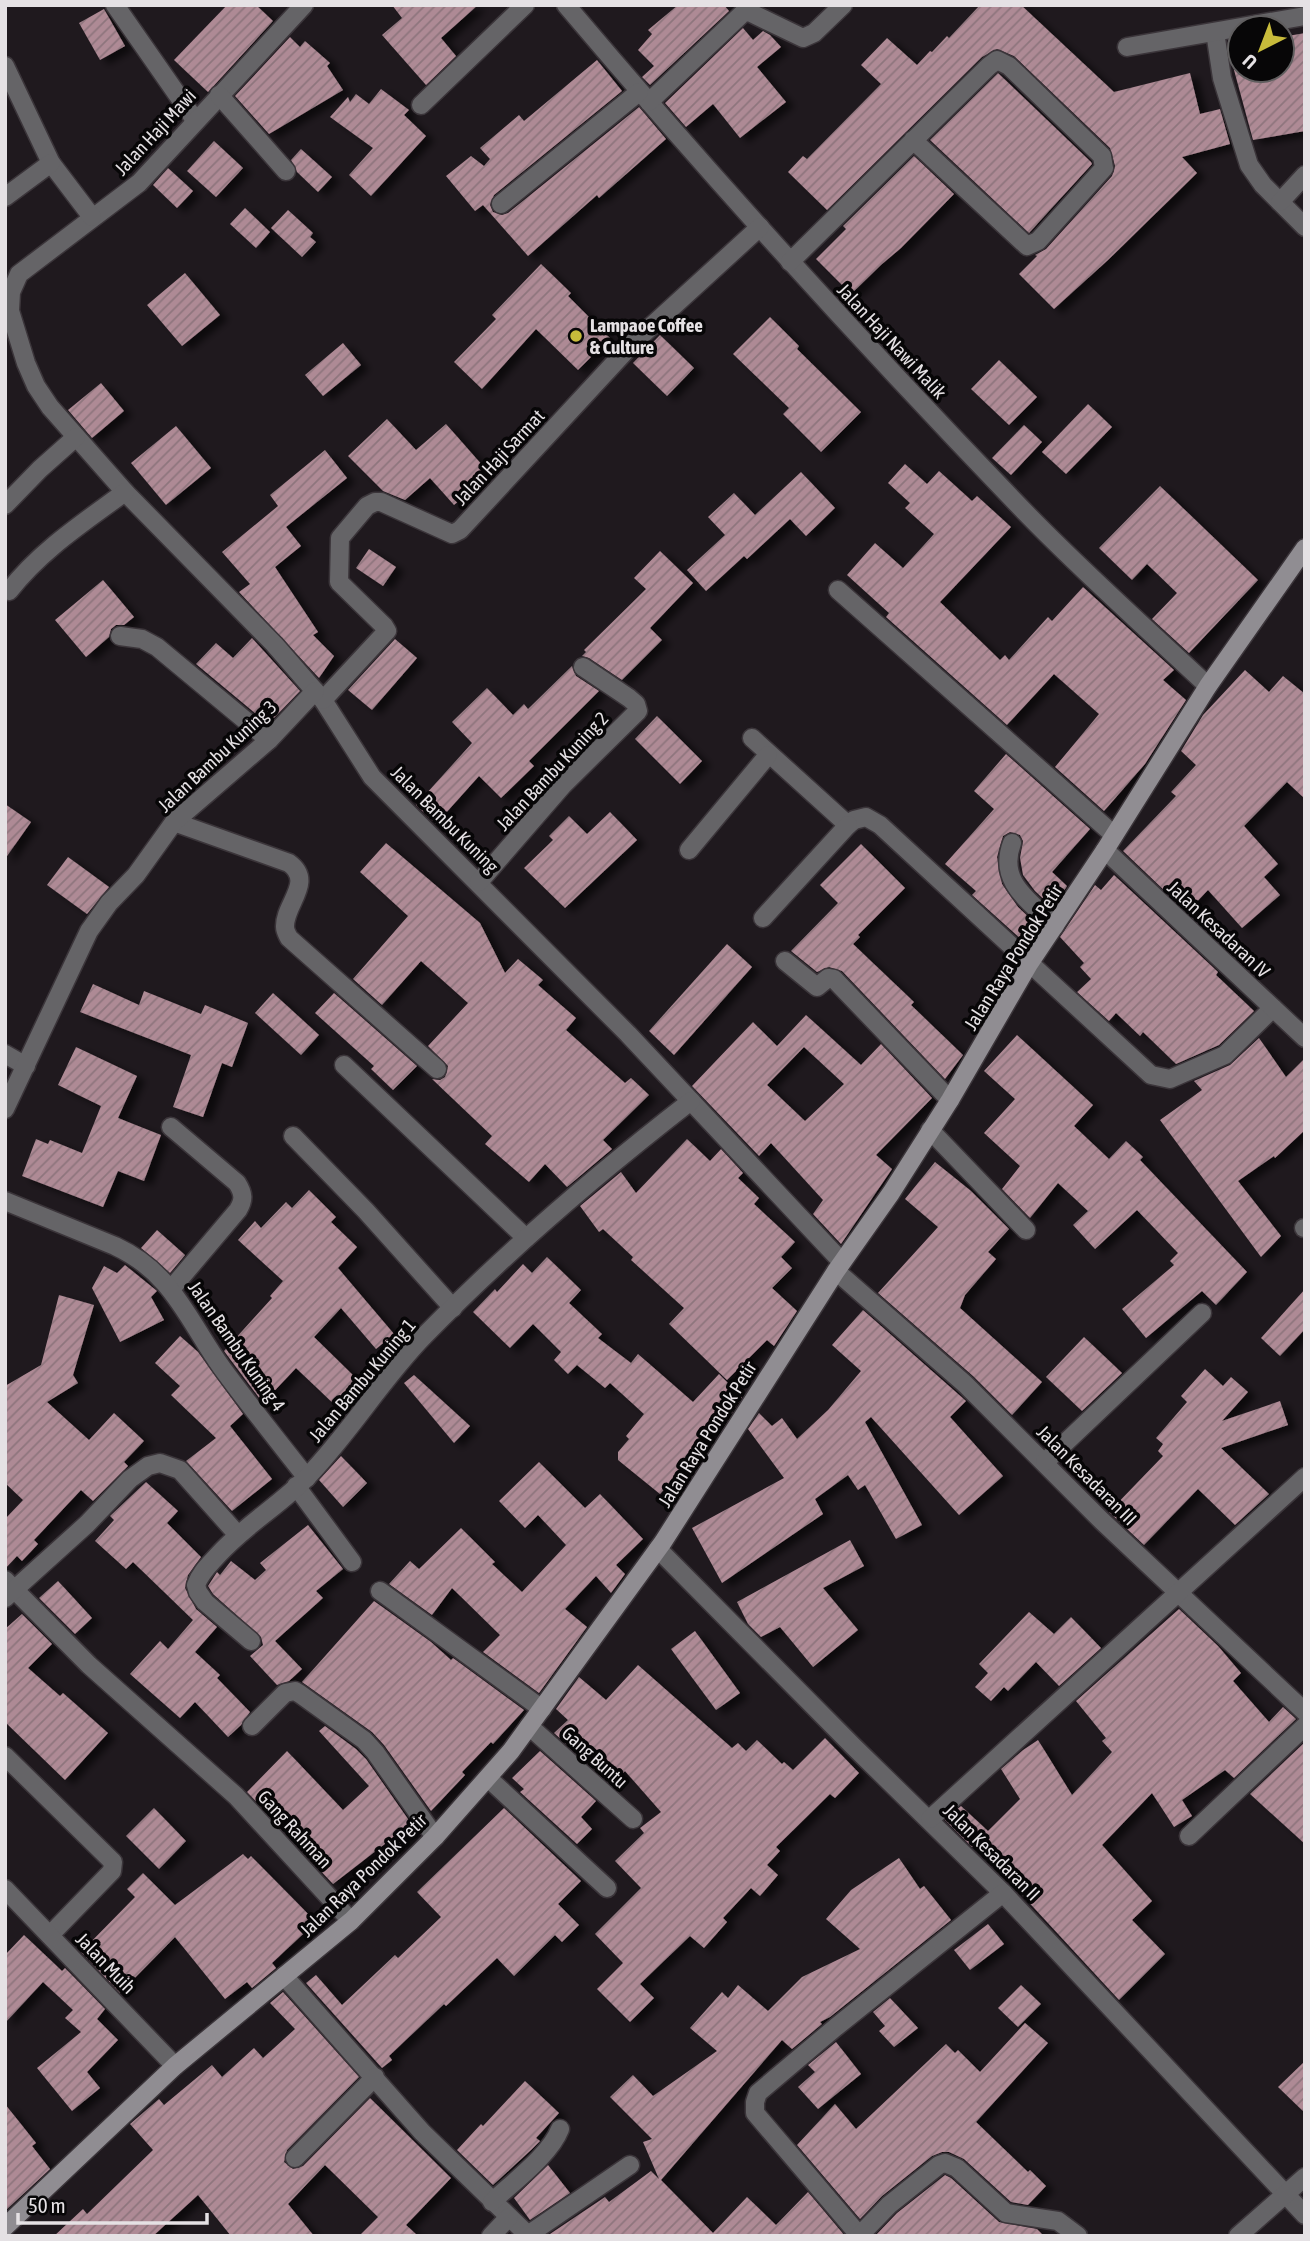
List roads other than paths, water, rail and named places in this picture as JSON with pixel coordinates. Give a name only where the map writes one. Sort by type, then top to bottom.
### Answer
[{"type":"main road","name":"Jalan Raya Pondok Petir","points":[[5,2227],[175,2066],[351,1921],[435,1837],[488,1778],[529,1726],[658,1549],[839,1266],[950,1100],[1029,964],[1110,843],[1208,685],[1305,548]]},
{"type":"street","points":[[115,5],[195,120]]},
{"type":"street","points":[[421,105],[525,5]]},
{"type":"street","name":"Jalan Haji Nawi Malik","points":[[566,5],[790,262],[1025,512],[1208,685]]},
{"type":"street","points":[[501,204],[644,97],[743,13],[749,12],[803,38],[814,33],[843,5]]},
{"type":"street","name":"Jalan Haji Mawi","points":[[9,311],[11,292],[19,274],[139,183],[297,7]]},
{"type":"street","points":[[1127,47],[1305,16]]},
{"type":"street","points":[[1215,32],[1222,78],[1249,165],[1305,227]]},
{"type":"street","points":[[790,262],[913,140],[997,60],[1003,61],[1102,156],[1104,168],[1038,241],[1027,246],[913,140]]},
{"type":"street","points":[[7,72],[51,163],[92,217]]},
{"type":"street","points":[[219,95],[286,171]]},
{"type":"street","points":[[5,197],[51,163]]},
{"type":"street","points":[[1280,202],[1305,175]]},
{"type":"street","name":"Jalan Haji Sarmat","points":[[319,695],[387,631],[339,582],[339,540],[366,506],[382,502],[452,534],[460,530],[633,343],[760,227]]},
{"type":"street","name":"Jalan Bambu Kuning","points":[[9,311],[36,386],[76,437],[125,492],[274,644],[319,695],[372,777],[628,1034],[839,1266]]},
{"type":"street","points":[[5,505],[76,437]]},
{"type":"street","points":[[9,591],[26,569],[48,548],[125,492]]},
{"type":"street","name":"Jalan Kesadaran IV","points":[[838,590],[1110,843],[1305,1038]]},
{"type":"street","points":[[120,636],[142,639],[158,647],[270,740]]},
{"type":"street","name":"Jalan Bambu Kuning 2","points":[[479,882],[563,786],[638,711],[636,704],[629,698],[583,667]]},
{"type":"street","name":"Jalan Bambu Kuning 3","points":[[5,1109],[89,931],[109,903],[136,875],[174,822],[319,695]]},
{"type":"street","points":[[752,738],[848,825]]},
{"type":"street","points":[[689,850],[768,755]]},
{"type":"street","points":[[763,918],[848,825],[854,820],[866,817],[880,825],[1141,1068],[1160,1079],[1170,1079],[1225,1055],[1273,1008]]},
{"type":"street","points":[[174,822],[289,863],[297,869],[300,878],[285,927],[289,938],[437,1069]]},
{"type":"street","points":[[1012,843],[1007,856],[1007,869],[1016,888],[1055,926]]},
{"type":"street","points":[[785,961],[817,987],[828,978],[834,979],[950,1100]]},
{"type":"street","points":[[5,1055],[26,1066]]},
{"type":"street","points":[[344,1065],[526,1238]]},
{"type":"street","name":"Jalan Bambu Kuning 1","points":[[251,1641],[205,1602],[197,1588],[201,1574],[237,1534],[302,1482],[338,1443],[399,1363],[453,1308],[526,1238],[626,1151],[691,1101]]},
{"type":"street","points":[[171,1126],[237,1183],[243,1192],[243,1202],[238,1210],[172,1288]]},
{"type":"street","points":[[930,1130],[1026,1230]]},
{"type":"street","points":[[293,1136],[366,1211],[453,1308]]},
{"type":"street","name":"Jalan Bambu Kuning 4","points":[[5,1201],[132,1254],[172,1288],[229,1377],[302,1482],[352,1562]]},
{"type":"street","name":"Jalan Kesadaran III","points":[[839,1266],[965,1384],[1101,1521],[1305,1712]]},
{"type":"street","points":[[1045,1462],[1202,1313]]},
{"type":"street","points":[[8,1589],[87,1524],[130,1479],[148,1466],[160,1463],[180,1470],[237,1534]]},
{"type":"street","points":[[930,1819],[1305,1477]]},
{"type":"street","name":"Jalan Kesadaran II","points":[[658,1549],[853,1746],[1003,1892],[1305,2215]]},
{"type":"street","name":"Gang Rahman","points":[[8,1589],[236,1796],[351,1921]]},
{"type":"street","points":[[380,1591],[542,1709]]},
{"type":"street","points":[[252,1726],[285,1693],[295,1691],[300,1694],[364,1740],[435,1837]]},
{"type":"street","name":"Gang Buntu","points":[[529,1726],[633,1819]]},
{"type":"street","points":[[1189,1836],[1305,1726]]},
{"type":"street","points":[[5,1756],[113,1862],[112,1871],[50,1935]]},
{"type":"street","points":[[488,1778],[607,1888]]},
{"type":"street","name":"Jalan Muih","points":[[5,1889],[175,2066]]},
{"type":"street","points":[[1003,1892],[758,2093],[755,2113],[859,2236],[889,2205],[945,2163],[957,2168],[1006,2213],[1058,2221],[1078,2236]]},
{"type":"street","points":[[285,1976],[422,2132],[529,2235],[630,2165]]},
{"type":"street","points":[[295,2158],[374,2077]]},
{"type":"street","points":[[492,2202],[546,2150],[560,2129]]},
{"type":"street","points":[[1238,2236],[1305,2177]]},
{"type":"street","points":[[491,2236],[509,2217]]},
{"type":"place","name":"Lampaoe Coffee & Culture","points":[[576,336]]}]
